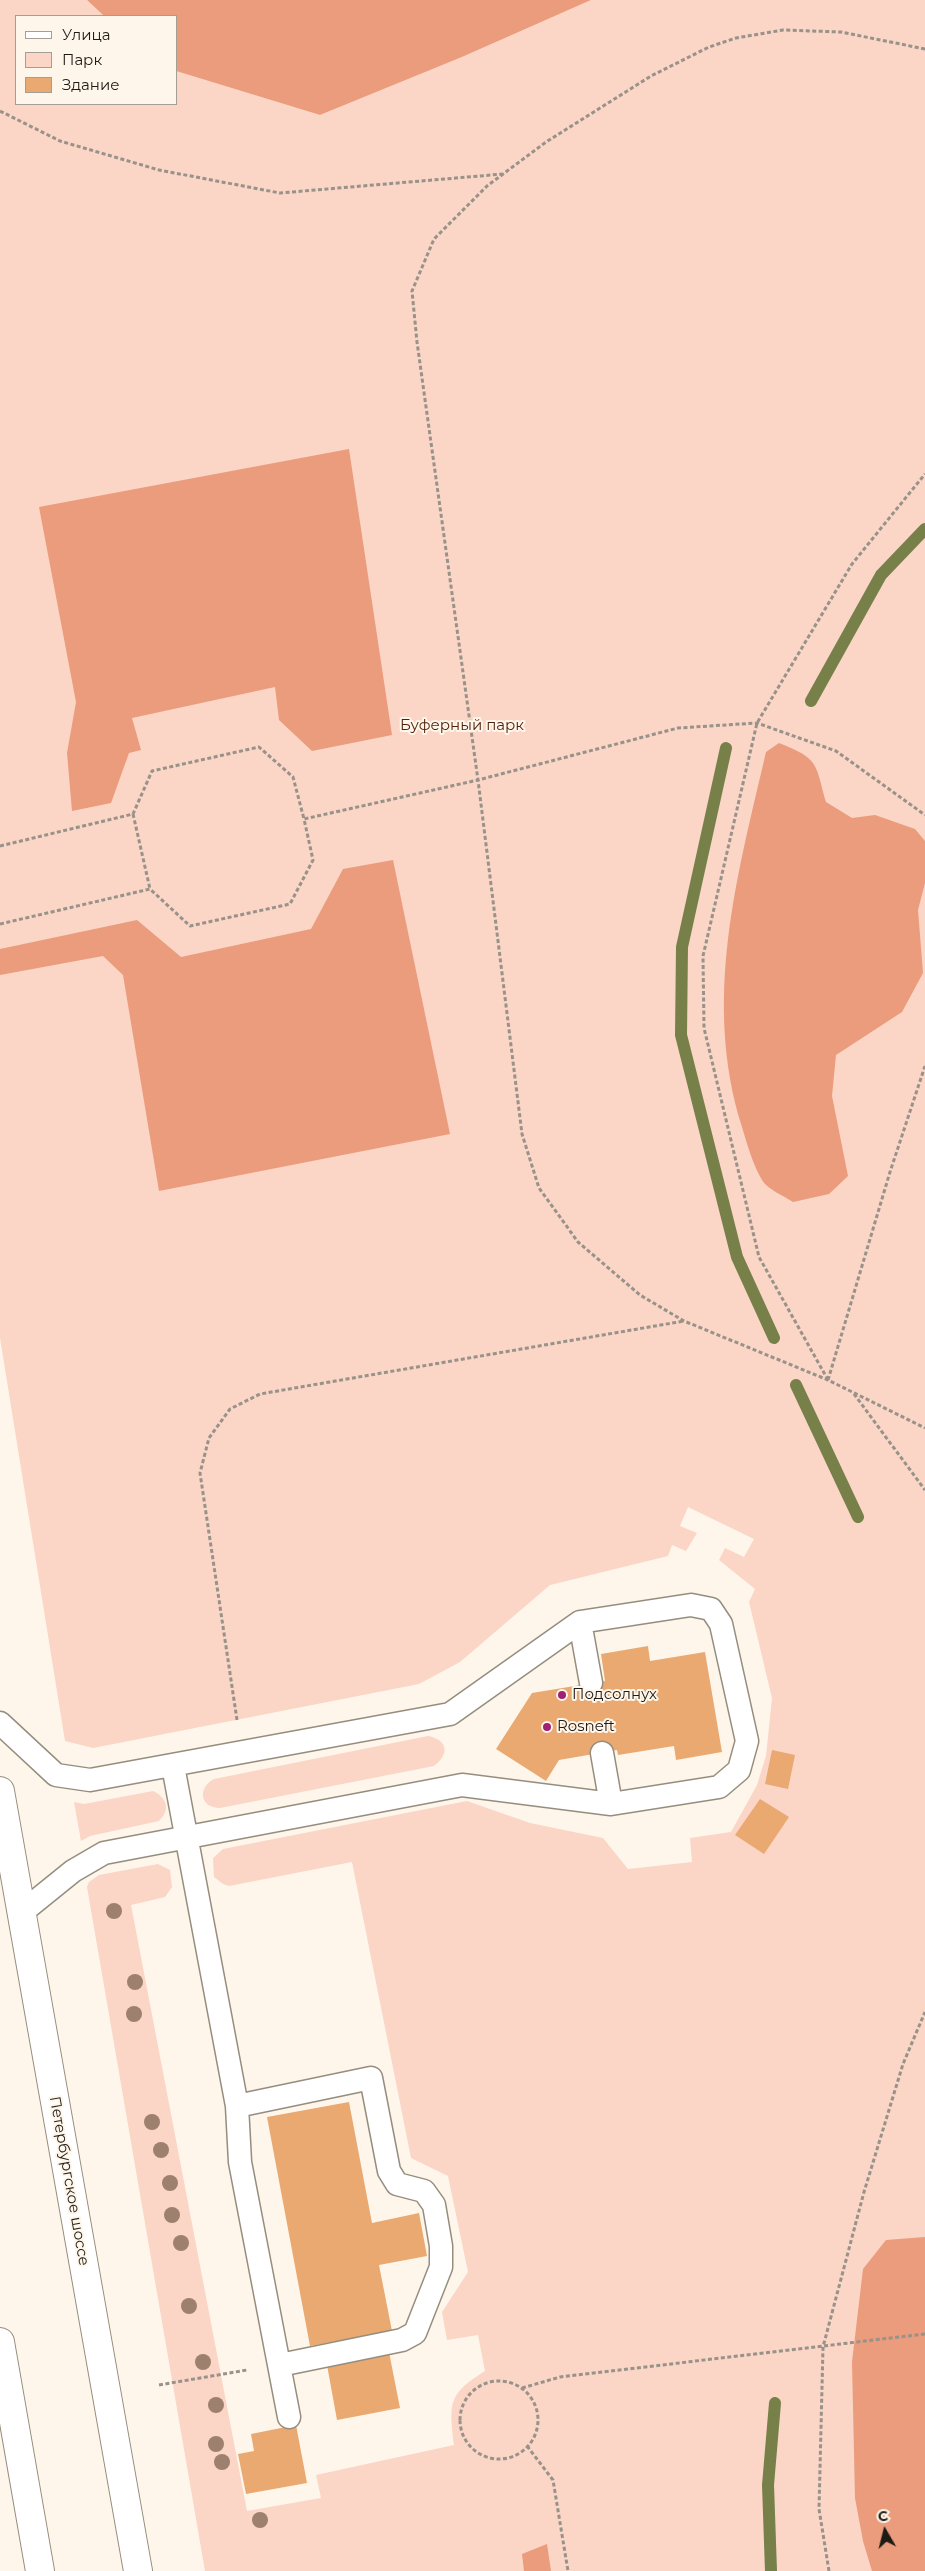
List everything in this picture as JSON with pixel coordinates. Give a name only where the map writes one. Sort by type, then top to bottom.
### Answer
[{"type":"main road","name":"Петербургское шоссе","points":[[0,1791],[138,2571]]},
{"type":"main road","points":[[0,2342],[40,2571]]},
{"type":"lane","points":[[0,1723],[56,1775],[90,1780],[173,1766],[450,1714],[580,1622],[691,1605],[712,1609],[721,1624],[746,1741],[739,1770],[719,1787],[611,1804],[462,1785],[104,1853],[73,1871],[21,1913]]},
{"type":"lane","points":[[580,1622],[591,1683]]},
{"type":"lane","points":[[602,1753],[611,1804]]},
{"type":"lane","points":[[173,1766],[237,2106],[240,2162],[289,2417]]},
{"type":"lane","points":[[237,2106],[371,2078],[389,2171],[397,2184],[424,2191],[434,2205],[441,2246],[440,2267],[415,2333],[402,2340],[280,2365]]},
{"type":"path","points":[[925,49],[841,32],[783,30],[736,38],[709,47],[651,76],[546,142],[487,186],[434,238],[412,291],[417,342],[478,780],[522,1134],[539,1188],[578,1242],[640,1295],[684,1321],[828,1380],[925,1428]]},
{"type":"path","points":[[0,112],[60,141],[141,165],[280,194],[503,174]]},
{"type":"path","points":[[828,1380],[759,1257],[704,1028],[703,956],[757,723],[852,564],[925,474]]},
{"type":"path","points":[[304,818],[478,780],[678,728],[757,723],[836,751],[925,816]]},
{"type":"path","points":[[259,747],[292,777],[304,818],[313,860],[290,904],[190,926],[150,889],[133,814],[152,771],[259,747]]},
{"type":"path","points":[[0,846],[133,814]]},
{"type":"path","points":[[0,924],[150,889]]},
{"type":"path","points":[[828,1380],[890,1172],[925,1066]]},
{"type":"path","points":[[242,1753],[200,1473],[209,1438],[230,1409],[260,1394],[684,1321]]},
{"type":"path","points":[[853,1393],[925,1490]]},
{"type":"path","points":[[829,2571],[819,2509],[823,2346],[864,2192],[903,2064],[925,2012]]},
{"type":"path","points":[[522,2388],[560,2377],[925,2334]]},
{"type":"path","points":[[159,2385],[280,2365]]},
{"type":"path","points":[[491,2381],[508,2382],[522,2388],[533,2400],[538,2416],[536,2433],[527,2446],[514,2456],[498,2459],[482,2455],[469,2445],[461,2431],[460,2415],[465,2400],[476,2388],[491,2381]]},
{"type":"path","points":[[527,2446],[553,2480],[568,2571]]},
{"type":"green space","name":"Буферный парк","points":[[0,0],[87,0],[103,15],[15,15],[15,105],[178,105],[178,72],[320,115],[462,57],[591,0],[925,0],[925,2571],[205,2571],[87,1887],[89,1882],[99,1875],[158,1864],[170,1870],[172,1887],[165,1897],[131,1905],[247,2511],[321,2498],[316,2475],[454,2445],[452,2409],[454,2401],[464,2386],[485,2371],[478,2335],[447,2340],[442,2312],[468,2272],[448,2176],[411,2158],[352,1862],[229,1886],[214,1877],[213,1858],[223,1849],[467,1801],[530,1823],[603,1838],[628,1869],[692,1862],[690,1838],[731,1832],[757,1785],[766,1756],[772,1698],[749,1602],[755,1589],[719,1560],[725,1548],[744,1557],[754,1539],[688,1507],[680,1526],[697,1533],[686,1551],[672,1545],[668,1556],[550,1585],[460,1662],[419,1684],[93,1748],[65,1741],[0,1338]]},
{"type":"green space","points":[[428,1736],[440,1741],[444,1748],[443,1757],[434,1766],[220,1808],[208,1805],[203,1797],[205,1787],[214,1779]]},
{"type":"green space","points":[[153,1791],[162,1797],[166,1804],[163,1817],[159,1821],[90,1836],[81,1841],[74,1802],[84,1804]]},
{"type":"shaded area","points":[[87,0],[591,0],[462,57],[320,115],[178,72],[178,15],[103,15]]},
{"type":"shaded area","points":[[349,449],[392,735],[312,751],[279,720],[275,687],[132,718],[141,750],[129,753],[111,803],[72,811],[67,753],[76,702],[39,507]]},
{"type":"shaded area","points":[[779,743],[809,758],[817,770],[826,802],[852,818],[875,815],[915,829],[925,841],[925,883],[918,910],[923,973],[902,1012],[836,1055],[832,1096],[848,1176],[829,1194],[793,1202],[764,1183],[753,1161],[730,1080],[725,1032],[724,985],[735,892],[766,752]]},
{"type":"shaded area","points":[[393,860],[450,1134],[159,1191],[123,975],[103,956],[0,975],[0,949],[137,920],[181,957],[311,929],[343,869]]},
{"type":"shaded area","points":[[925,2237],[925,2571],[872,2571],[863,2541],[855,2498],[852,2362],[863,2269],[886,2240]]},
{"type":"shaded area","points":[[547,2544],[551,2571],[524,2571],[522,2554]]},
{"type":"building","points":[[648,1646],[650,1661],[705,1652],[722,1752],[676,1760],[674,1746],[618,1755],[617,1750],[559,1760],[546,1781],[496,1749],[532,1693],[605,1681],[601,1654]]},
{"type":"building","points":[[772,1750],[795,1755],[788,1789],[765,1784]]},
{"type":"building","points":[[760,1799],[789,1817],[764,1854],[735,1835]]},
{"type":"building","points":[[349,2102],[372,2223],[419,2213],[427,2256],[379,2265],[392,2331],[310,2346],[267,2117]]},
{"type":"building","points":[[389,2352],[400,2408],[337,2420],[327,2365]]},
{"type":"building","points":[[296,2425],[307,2483],[246,2494],[238,2454],[254,2451],[251,2434]]},
{"type":"waterway","points":[[811,701],[881,575],[925,529]]},
{"type":"waterway","points":[[726,748],[682,947],[681,1035],[737,1257],[774,1338]]},
{"type":"waterway","points":[[796,1385],[858,1517]]},
{"type":"waterway","points":[[771,2571],[768,2485],[775,2403]]},
{"type":"place","name":"Подсолнух","points":[[562,1695]]},
{"type":"place","name":"Rosneft","points":[[547,1727]]}]
